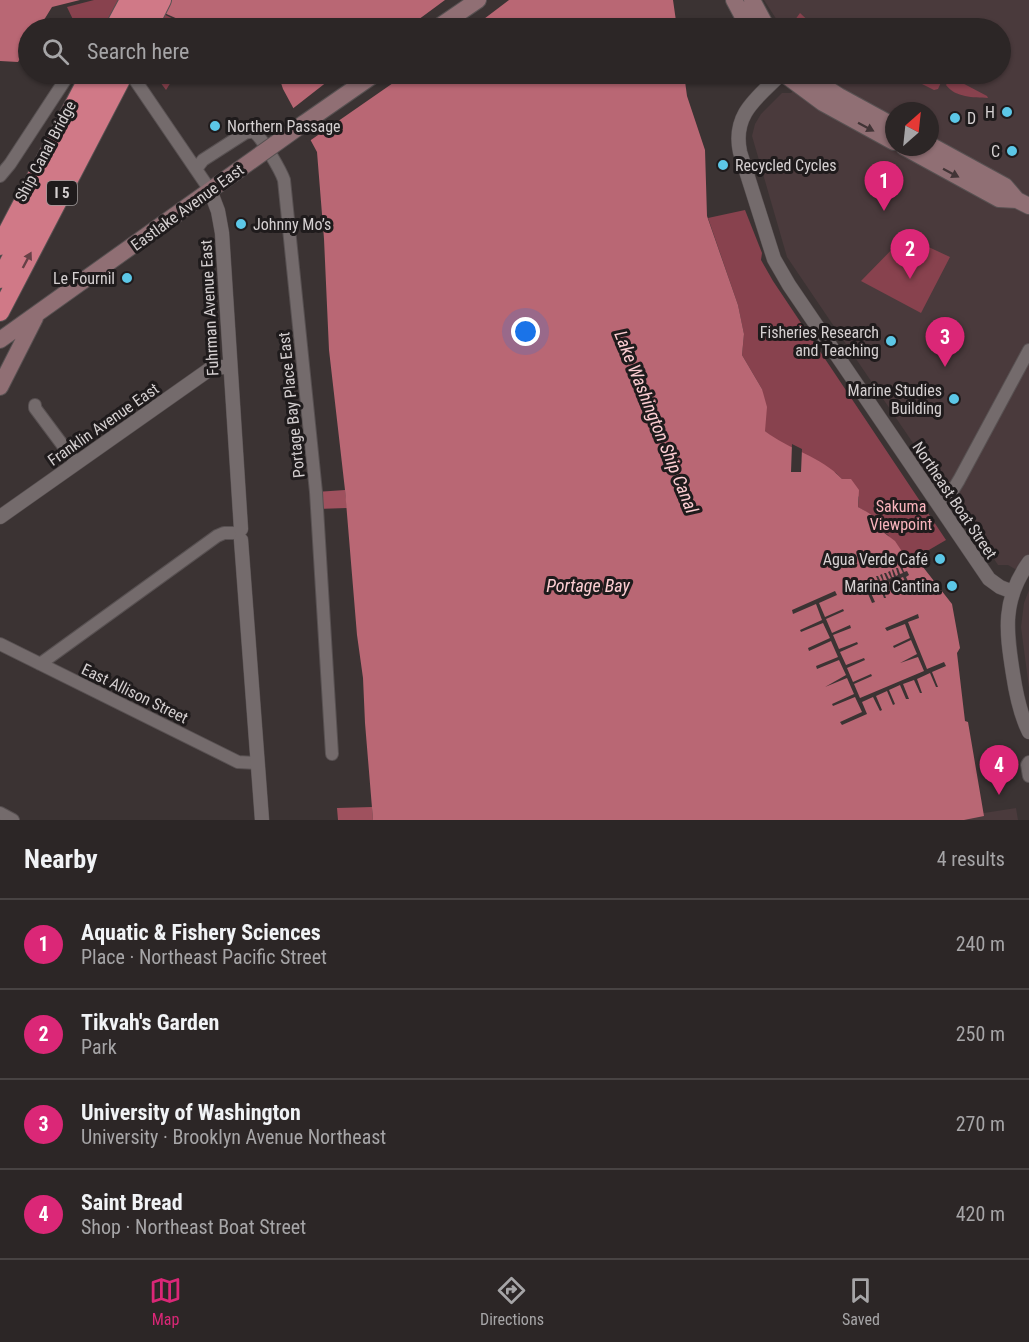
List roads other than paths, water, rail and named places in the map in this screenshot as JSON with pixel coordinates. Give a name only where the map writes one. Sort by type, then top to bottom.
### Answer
[{"type":"highway","points":[[119,18],[129,0]]},
{"type":"highway","points":[[137,18],[147,0]]},
{"type":"highway","points":[[152,18],[162,0]]},
{"type":"highway","name":"Ship Canal Bridge","points":[[0,246],[85,84]]},
{"type":"highway","name":"Ship Canal Bridge","points":[[0,279],[103,84]]},
{"type":"highway","name":"Ship Canal Bridge","points":[[0,312],[119,84]]},
{"type":"main road","points":[[452,18],[478,0]]},
{"type":"main road","points":[[734,0],[744,18]]},
{"type":"main road","points":[[752,0],[762,18]]},
{"type":"main road","name":"Eastlake Avenue East","points":[[0,340],[361,84]]},
{"type":"main road","points":[[797,84],[823,103],[885,137]]},
{"type":"main road","points":[[820,84],[885,121]]},
{"type":"main road","points":[[939,150],[1005,186],[1023,203]]},
{"type":"main road","points":[[920,156],[999,199],[1023,203]]},
{"type":"main road","points":[[0,387],[36,314]]},
{"type":"street","points":[[0,176],[62,84]]},
{"type":"street","name":"Fuhrman Avenue East","points":[[138,84],[210,190],[218,211],[222,232],[239,534],[262,820]]},
{"type":"street","name":"Northeast Boat Street","points":[[773,84],[747,109],[738,137],[740,153],[774,259],[789,285],[989,579],[1013,592]]},
{"type":"street","name":"Portage Bay Place East","points":[[196,169],[203,160],[245,133],[252,132],[278,166],[284,180],[316,492],[332,754]]},
{"type":"street","points":[[939,506],[948,498],[959,480],[1029,350]]},
{"type":"street","name":"Franklin Avenue East","points":[[0,517],[210,369],[229,366]]},
{"type":"street","points":[[35,405],[34,408],[76,463]]},
{"type":"street","points":[[40,664],[217,536],[224,533],[239,534]]},
{"type":"street","points":[[1029,562],[1013,592],[1008,615],[1008,638],[1018,703],[1029,732]]},
{"type":"street","name":"East Allison Street","points":[[0,644],[238,762],[257,763]]},
{"type":"street","points":[[1029,762],[1027,765],[1029,776]]},
{"type":"street","points":[[0,813],[14,820]]},
{"type":"water","points":[[0,0],[80,0],[52,7],[45,18],[18,18],[18,62],[0,61]]},
{"type":"water","points":[[135,0],[673,0],[676,18],[176,18]]},
{"type":"water","name":"Portage Bay","points":[[281,84],[685,84],[687,96],[705,150],[707,216],[738,305],[744,334],[742,355],[762,389],[767,407],[765,431],[824,464],[842,479],[851,479],[859,490],[858,507],[874,518],[879,529],[895,541],[911,565],[917,562],[923,567],[952,604],[960,648],[957,653],[965,721],[968,722],[984,816],[964,820],[373,820],[363,678],[329,350],[317,152]]},
{"type":"place","name":"H","points":[[1007,112]]},
{"type":"place","name":"D","points":[[955,118]]},
{"type":"place","name":"Northern Passage","points":[[215,126]]},
{"type":"place","name":"C","points":[[1012,151]]},
{"type":"place","name":"Recycled Cycles","points":[[723,165]]},
{"type":"place","name":"Aquatic & Fishery Sciences","points":[[884,211]]},
{"type":"place","name":"Johnny Mo’s","points":[[241,224]]},
{"type":"place","name":"Le Fournil","points":[[127,278]]},
{"type":"place","name":"Tikvah's Garden","points":[[910,279]]},
{"type":"place","name":"Fisheries Research and Teaching","points":[[891,341]]},
{"type":"place","name":"University of Washington","points":[[945,367]]},
{"type":"place","name":"Marine Studies Building","points":[[954,399]]},
{"type":"place","name":"Agua Verde Café","points":[[940,559]]},
{"type":"place","name":"Marina Cantina","points":[[952,586]]},
{"type":"place","name":"Saint Bread","points":[[999,795]]},
{"type":"water label","name":"Lake Washington Ship Canal","points":[[656,422]]},
{"type":"park label","name":"Sakuma Viewpoint","points":[[901,515]]}]
